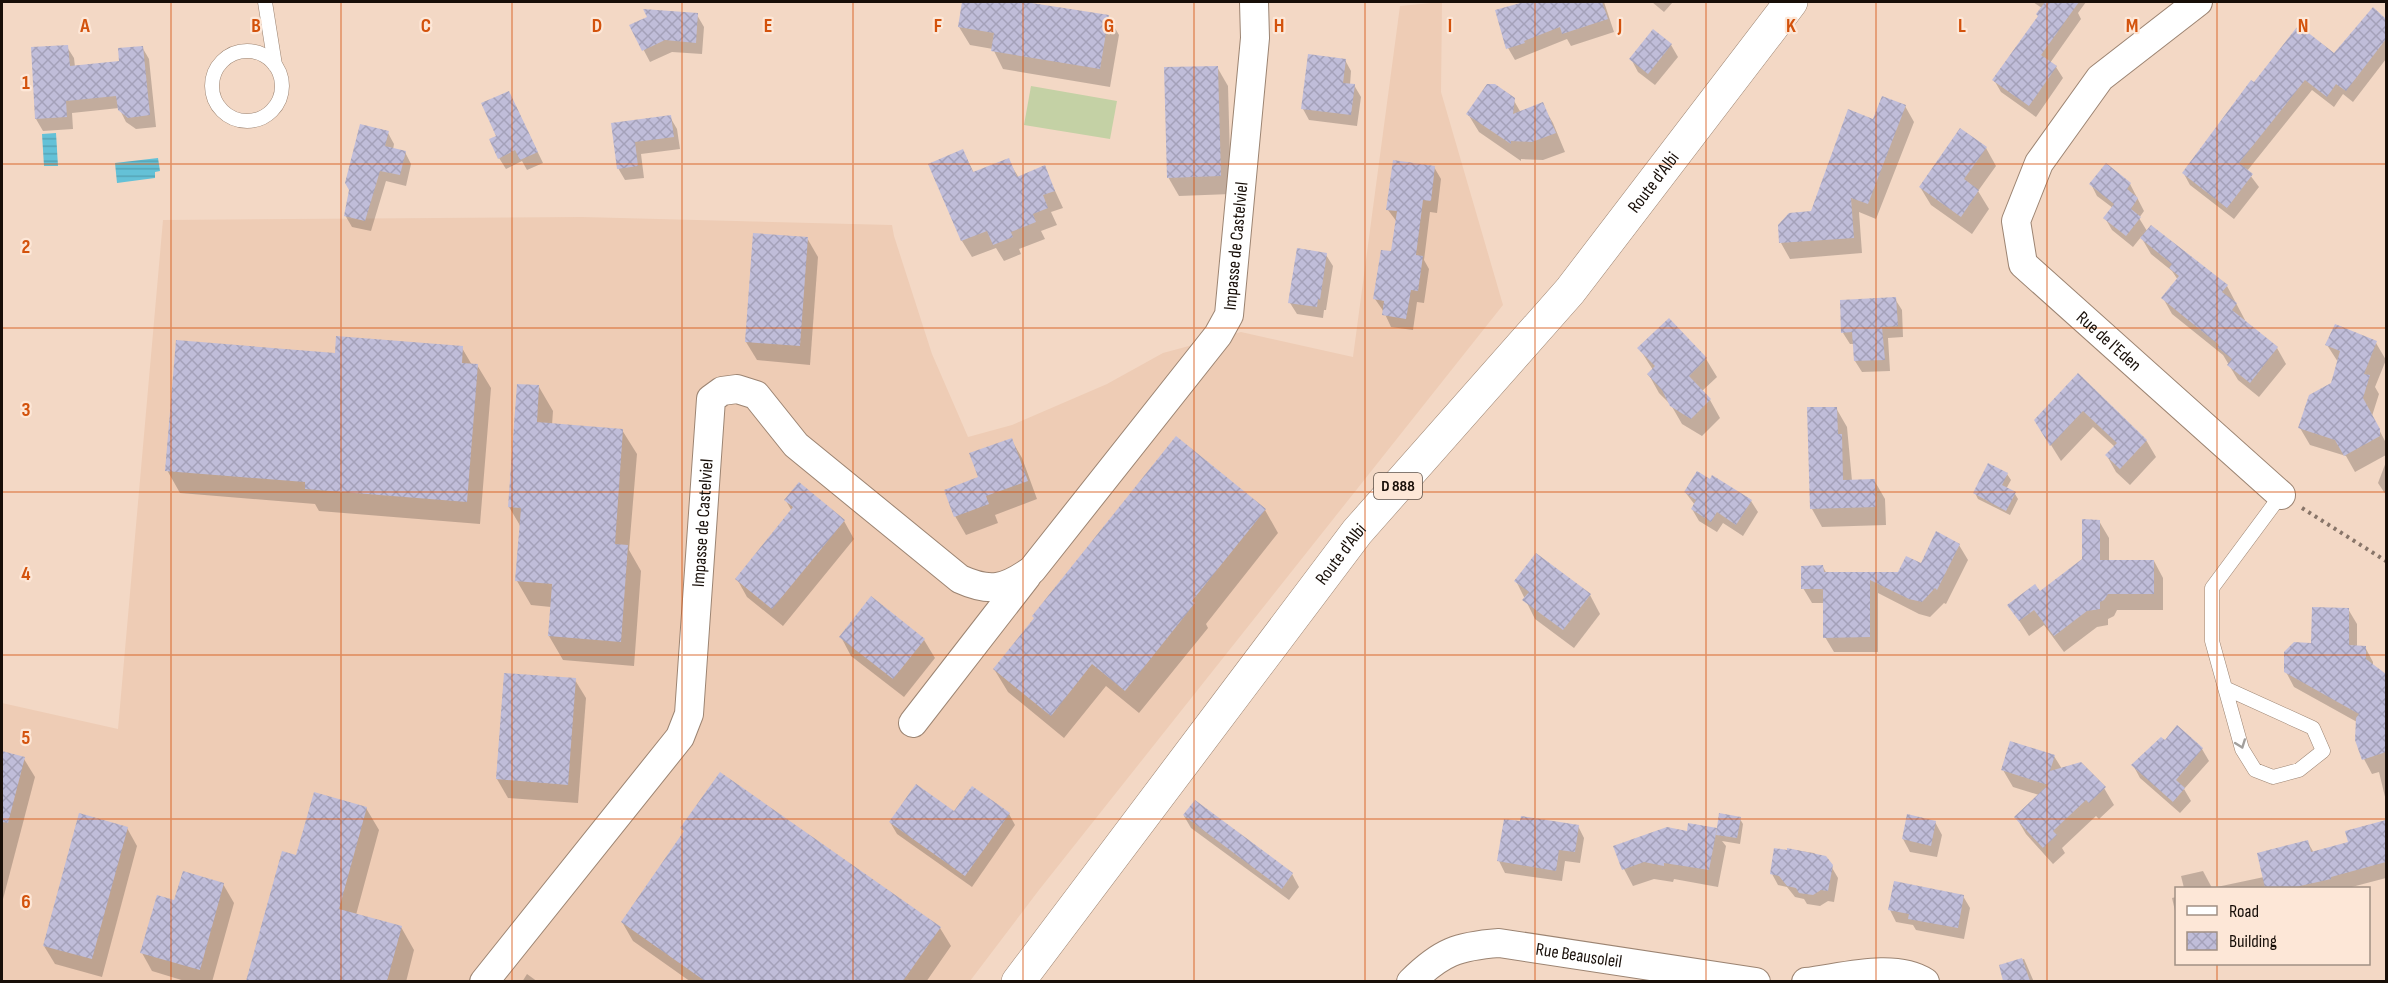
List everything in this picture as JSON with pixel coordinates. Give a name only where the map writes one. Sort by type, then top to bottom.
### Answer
[{"type":"main road","name":"Route d'Albi","points":[[1018,981],[1357,532],[1570,291],[1791,2]]},
{"type":"street","name":"Impasse de Castelviel","points":[[913,723],[1218,335],[1229,315],[1255,38],[1254,2]]},
{"type":"street","name":"Rue de l'Eden","points":[[2198,2],[2100,78],[2039,163],[2016,221],[2019,243],[2023,264],[2281,495]]},
{"type":"street","name":"Impasse de Castelviel","points":[[484,981],[680,737],[688,714],[711,399],[722,392],[738,389],[756,395],[796,445],[960,579],[980,588],[998,587],[1016,582],[1032,570]]},
{"type":"street","name":"Rue Beausoleil","points":[[1411,981],[1426,966],[1450,951],[1475,945],[1499,943],[1756,981]]},
{"type":"street","points":[[1806,981],[1892,972],[1915,975],[1925,981]]},
{"type":"lane","points":[[265,2],[275,65],[282,88],[280,98],[274,109],[265,116],[246,121],[234,119],[224,113],[214,99],[212,87],[218,66],[238,52],[248,51],[260,53],[275,65]]},
{"type":"lane","points":[[2225,688],[2313,728],[2323,751],[2299,770],[2272,777],[2255,770],[2242,749],[2225,688],[2212,641],[2212,588],[2281,495]]},
{"type":"path","points":[[2281,495],[2386,561]]},
{"type":"shaded area","points":[[1442,2],[1441,92],[1503,305],[1039,890],[970,981],[2,982],[2,703],[118,729],[163,220],[582,217],[892,225],[932,354],[968,437],[1012,425],[1107,384],[1163,353],[1241,332],[1353,357],[1400,6]]},
{"type":"green space","points":[[1031,86],[1117,101],[1110,139],[1024,125]]},
{"type":"water","points":[[56,133],[58,166],[44,166],[42,134]]},
{"type":"water","points":[[158,158],[160,171],[155,172],[155,178],[117,183],[115,163]]},
{"type":"building","points":[[962,2],[1025,2],[1109,15],[1100,69],[991,51],[994,33],[958,27]]},
{"type":"building","points":[[1524,2],[1602,2],[1608,19],[1562,34],[1560,27],[1506,49],[1495,10]]},
{"type":"building","points":[[2045,2],[2079,2],[2041,55],[2057,66],[2029,106],[1992,80],[2038,16],[2036,14]]},
{"type":"building","points":[[2373,7],[2386,19],[2386,39],[2346,91],[2336,84],[2327,97],[2305,80],[2239,163],[2253,174],[2227,208],[2182,173],[2251,80],[2254,82],[2297,27],[2304,33],[2306,31],[2334,53]]},
{"type":"building","points":[[643,9],[698,13],[696,43],[665,40],[642,51],[629,25],[647,17]]},
{"type":"building","points":[[1653,29],[1672,44],[1648,74],[1629,59]]},
{"type":"building","points":[[68,45],[70,66],[119,61],[118,48],[143,46],[150,115],[128,118],[118,110],[116,96],[66,101],[67,117],[35,119],[31,47]]},
{"type":"building","points":[[1308,54],[1346,59],[1343,83],[1355,84],[1351,115],[1301,109]]},
{"type":"building","points":[[1218,66],[1221,176],[1167,178],[1164,67]]},
{"type":"building","points":[[1487,84],[1495,84],[1515,98],[1513,114],[1543,102],[1556,133],[1532,142],[1511,141],[1511,144],[1466,114]]},
{"type":"building","points":[[509,91],[538,152],[520,160],[515,150],[498,159],[489,139],[496,136],[481,103]]},
{"type":"building","points":[[1882,96],[1906,105],[1868,204],[1851,198],[1854,238],[1779,243],[1778,225],[1789,213],[1811,211],[1848,109],[1873,119]]},
{"type":"building","points":[[671,115],[674,137],[635,142],[638,166],[617,169],[611,123]]},
{"type":"building","points":[[360,124],[389,131],[385,146],[406,151],[400,175],[380,171],[365,221],[344,216],[349,190],[345,183]]},
{"type":"building","points":[[1960,128],[1987,147],[1964,179],[1979,190],[1961,217],[1919,187]]},
{"type":"building","points":[[963,149],[973,172],[1009,158],[1017,177],[1045,165],[1055,191],[1043,195],[1048,208],[1033,214],[1036,222],[1011,232],[1013,237],[993,245],[987,231],[961,241],[928,164]]},
{"type":"building","points":[[1393,160],[1435,166],[1431,201],[1423,200],[1416,255],[1423,256],[1418,291],[1411,290],[1406,319],[1382,315],[1384,301],[1373,299],[1381,250],[1391,251],[1397,211],[1386,210]]},
{"type":"building","points":[[2106,163],[2131,183],[2127,189],[2138,198],[2131,209],[2141,217],[2126,236],[2103,218],[2114,204],[2089,184]]},
{"type":"building","points":[[2151,225],[2228,285],[2222,292],[2237,303],[2232,310],[2278,347],[2250,383],[2227,365],[2232,359],[2217,347],[2219,345],[2161,298],[2179,276],[2169,268],[2172,264],[2140,238]]},
{"type":"building","points":[[753,233],[808,237],[800,346],[745,342]]},
{"type":"building","points":[[1297,248],[1327,253],[1317,307],[1288,303]]},
{"type":"building","points":[[1896,297],[1898,326],[1882,327],[1885,360],[1854,361],[1852,332],[1841,333],[1840,300]]},
{"type":"building","points":[[1669,318],[1707,358],[1689,376],[1711,399],[1691,419],[1670,406],[1662,390],[1647,374],[1655,366],[1637,348]]},
{"type":"building","points":[[2335,324],[2377,341],[2364,374],[2370,375],[2363,398],[2380,429],[2380,436],[2344,456],[2335,440],[2298,428],[2309,395],[2331,383],[2340,351],[2325,345]]},
{"type":"building","points":[[336,336],[463,346],[462,363],[478,364],[467,502],[305,489],[305,482],[165,471],[176,340],[335,353]]},
{"type":"building","points":[[2078,373],[2147,440],[2120,469],[2105,455],[2117,443],[2083,411],[2050,446],[2034,420]]},
{"type":"building","points":[[517,384],[539,385],[537,422],[623,429],[615,544],[628,545],[621,642],[548,636],[552,584],[515,581],[521,508],[508,507]]},
{"type":"building","points":[[1807,407],[1837,407],[1838,434],[1842,434],[1843,480],[1875,479],[1876,507],[1810,509]]},
{"type":"building","points":[[1176,436],[1266,509],[1192,601],[1195,603],[1125,691],[1092,664],[1051,716],[993,669],[1034,618],[1032,616]]},
{"type":"building","points":[[1012,438],[1028,481],[986,496],[989,504],[954,517],[944,490],[978,477],[969,453]]},
{"type":"building","points":[[1988,463],[2008,473],[2002,485],[2016,492],[2006,511],[1973,493]]},
{"type":"building","points":[[1697,471],[1710,479],[1712,475],[1752,500],[1736,525],[1717,512],[1711,522],[1691,509],[1696,500],[1684,492]]},
{"type":"building","points":[[799,482],[845,520],[772,609],[735,579],[793,507],[784,500]]},
{"type":"building","points":[[2082,519],[2100,520],[2100,560],[2154,560],[2154,594],[2108,594],[2100,602],[2100,609],[2087,611],[2054,636],[2034,610],[2019,621],[2007,605],[2035,584],[2040,591],[2082,559]]},
{"type":"building","points":[[1936,531],[1960,544],[1937,590],[1935,588],[1922,602],[1909,599],[1870,580],[1870,637],[1823,638],[1823,589],[1801,589],[1801,566],[1823,565],[1824,572],[1898,572],[1906,556],[1921,563]]},
{"type":"building","points":[[1536,553],[1591,594],[1563,630],[1522,600],[1529,592],[1514,581]]},
{"type":"building","points":[[871,596],[925,639],[893,679],[839,637]]},
{"type":"building","points":[[2312,607],[2349,608],[2349,645],[2366,646],[2366,659],[2386,674],[2386,752],[2362,760],[2355,740],[2356,718],[2359,714],[2284,672],[2284,652],[2294,642],[2311,643]]},
{"type":"building","points":[[504,673],[576,678],[568,785],[496,779]]},
{"type":"building","points":[[2177,725],[2203,748],[2176,780],[2185,788],[2173,802],[2131,765],[2161,737],[2165,740]]},
{"type":"building","points":[[2010,741],[2055,755],[2050,771],[2081,762],[2106,787],[2089,803],[2086,800],[2053,831],[2057,835],[2043,848],[2014,817],[2048,785],[2001,770]]},
{"type":"building","points":[[2,751],[25,757],[8,823],[2,822]]},
{"type":"building","points":[[720,772],[941,927],[903,981],[705,981],[621,922],[684,831],[680,828]]},
{"type":"building","points":[[916,784],[954,811],[972,786],[1010,813],[965,876],[889,822]]},
{"type":"building","points":[[314,792],[367,807],[339,909],[402,926],[387,981],[246,981],[282,851],[296,855]]},
{"type":"building","points":[[1195,800],[1293,873],[1282,889],[1183,815]]},
{"type":"building","points":[[79,813],[128,827],[92,959],[43,946]]},
{"type":"building","points":[[1719,813],[1741,817],[1737,838],[1716,835]]},
{"type":"building","points":[[1907,814],[1936,821],[1931,846],[1902,839]]},
{"type":"building","points":[[1521,816],[1579,825],[1575,852],[1559,850],[1556,871],[1497,861],[1504,819],[1520,821]]},
{"type":"building","points":[[2386,820],[2386,862],[2295,887],[2265,887],[2257,853],[2308,840],[2311,852],[2348,842],[2345,831]]},
{"type":"building","points":[[1688,823],[1717,828],[1709,870],[1644,862],[1622,870],[1613,846],[1667,827],[1687,831]]},
{"type":"building","points":[[1774,848],[1787,850],[1787,848],[1826,856],[1833,865],[1828,891],[1821,890],[1813,895],[1799,893],[1796,888],[1787,886],[1779,876],[1770,874]]},
{"type":"building","points":[[183,871],[224,883],[200,970],[140,953],[157,895],[174,900]]},
{"type":"building","points":[[1894,881],[1964,895],[1958,928],[1908,919],[1909,914],[1888,910]]},
{"type":"building","points":[[2022,958],[2030,981],[2003,981],[1999,965]]}]
